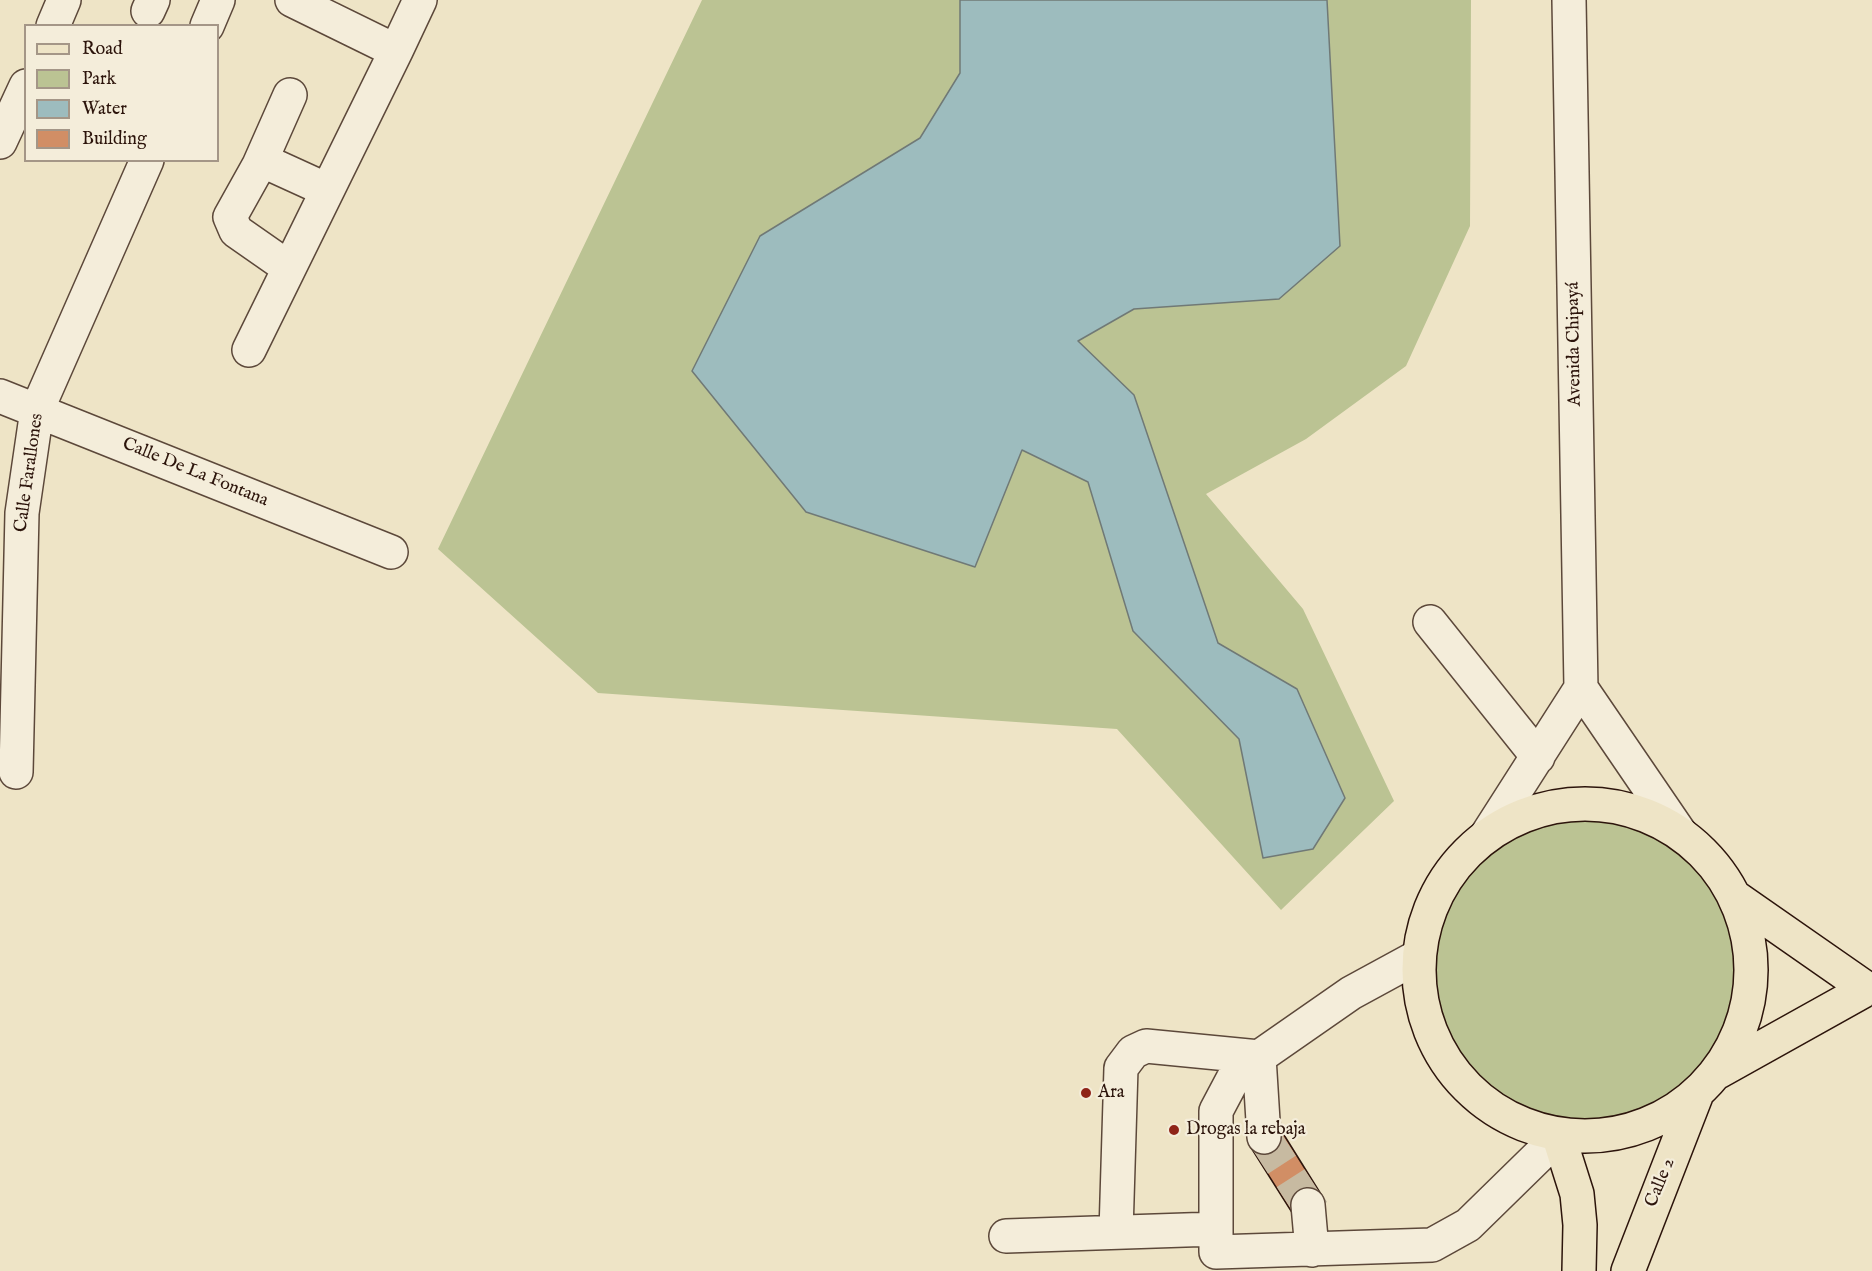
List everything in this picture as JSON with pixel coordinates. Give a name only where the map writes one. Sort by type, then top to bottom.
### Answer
[{"type":"main road","points":[[1583,803],[1617,806],[1650,816],[1680,833],[1712,862],[1735,897],[1749,941],[1751,987],[1740,1032],[1718,1072],[1696,1096],[1655,1123],[1608,1137],[1559,1136],[1512,1121],[1471,1092],[1440,1053],[1422,1006],[1419,956],[1424,928],[1434,901],[1454,868],[1487,835],[1517,818],[1549,807],[1583,803]]},
{"type":"main road","points":[[1718,1072],[1870,989],[1735,897]]},
{"type":"main road","name":"Calle 2","points":[[1628,1271],[1696,1096]]},
{"type":"main road","points":[[1559,1136],[1577,1194],[1580,1225],[1579,1271]]},
{"type":"street","points":[[53,24],[64,0]]},
{"type":"street","points":[[208,24],[218,0]]},
{"type":"street","points":[[292,0],[335,9],[396,51]]},
{"type":"street","points":[[249,350],[420,0]]},
{"type":"street","name":"Avenida Chipayá","points":[[1569,0],[1581,688]]},
{"type":"street","points":[[0,142],[24,90]]},
{"type":"street","points":[[290,95],[259,165],[230,218],[236,231],[290,268]]},
{"type":"street","name":"Calle Farallones","points":[[16,772],[22,513],[37,410],[146,162]]},
{"type":"street","points":[[259,165],[270,164],[327,190]]},
{"type":"street","name":"Calle De La Fontana","points":[[0,396],[391,552]]},
{"type":"street","points":[[1430,622],[1538,756]]},
{"type":"street","points":[[1487,835],[1581,688],[1680,833]]},
{"type":"street","points":[[1419,956],[1351,993],[1234,1077],[1216,1111],[1216,1252],[1432,1245],[1468,1225],[1559,1136]]},
{"type":"street","points":[[1116,1232],[1121,1068],[1133,1052],[1146,1046],[1259,1058]]},
{"type":"street","points":[[1259,1058],[1264,1137]]},
{"type":"street","points":[[1308,1205],[1312,1250]]},
{"type":"street","points":[[1006,1236],[1215,1229]]},
{"type":"green space","points":[[702,0],[1471,0],[1470,226],[1406,366],[1306,439],[1206,494],[1303,609],[1394,801],[1281,910],[1117,729],[598,693],[438,549]]},
{"type":"green space","points":[[1585,804],[1617,807],[1649,816],[1677,832],[1703,852],[1723,878],[1739,906],[1748,938],[1751,970],[1748,1002],[1739,1034],[1723,1062],[1703,1088],[1677,1108],[1649,1124],[1617,1133],[1585,1136],[1553,1133],[1521,1124],[1493,1108],[1467,1088],[1447,1062],[1431,1034],[1422,1002],[1419,970],[1422,938],[1431,906],[1447,878],[1467,852],[1493,832],[1521,816],[1553,807]]},
{"type":"water","points":[[960,0],[1327,0],[1340,246],[1279,299],[1134,309],[1078,341],[1134,395],[1218,643],[1297,689],[1345,798],[1313,849],[1263,858],[1239,739],[1133,631],[1088,482],[1022,450],[975,567],[806,512],[692,371],[760,236],[920,138],[960,73]]},
{"type":"building","points":[[1279,1127],[1322,1196],[1293,1214],[1250,1146]]},
{"type":"tunnel","points":[[1264,1137],[1308,1205]]},
{"type":"place","name":"Ara","points":[[1086,1093]]},
{"type":"place","name":"Drogas la rebaja","points":[[1174,1130]]}]
